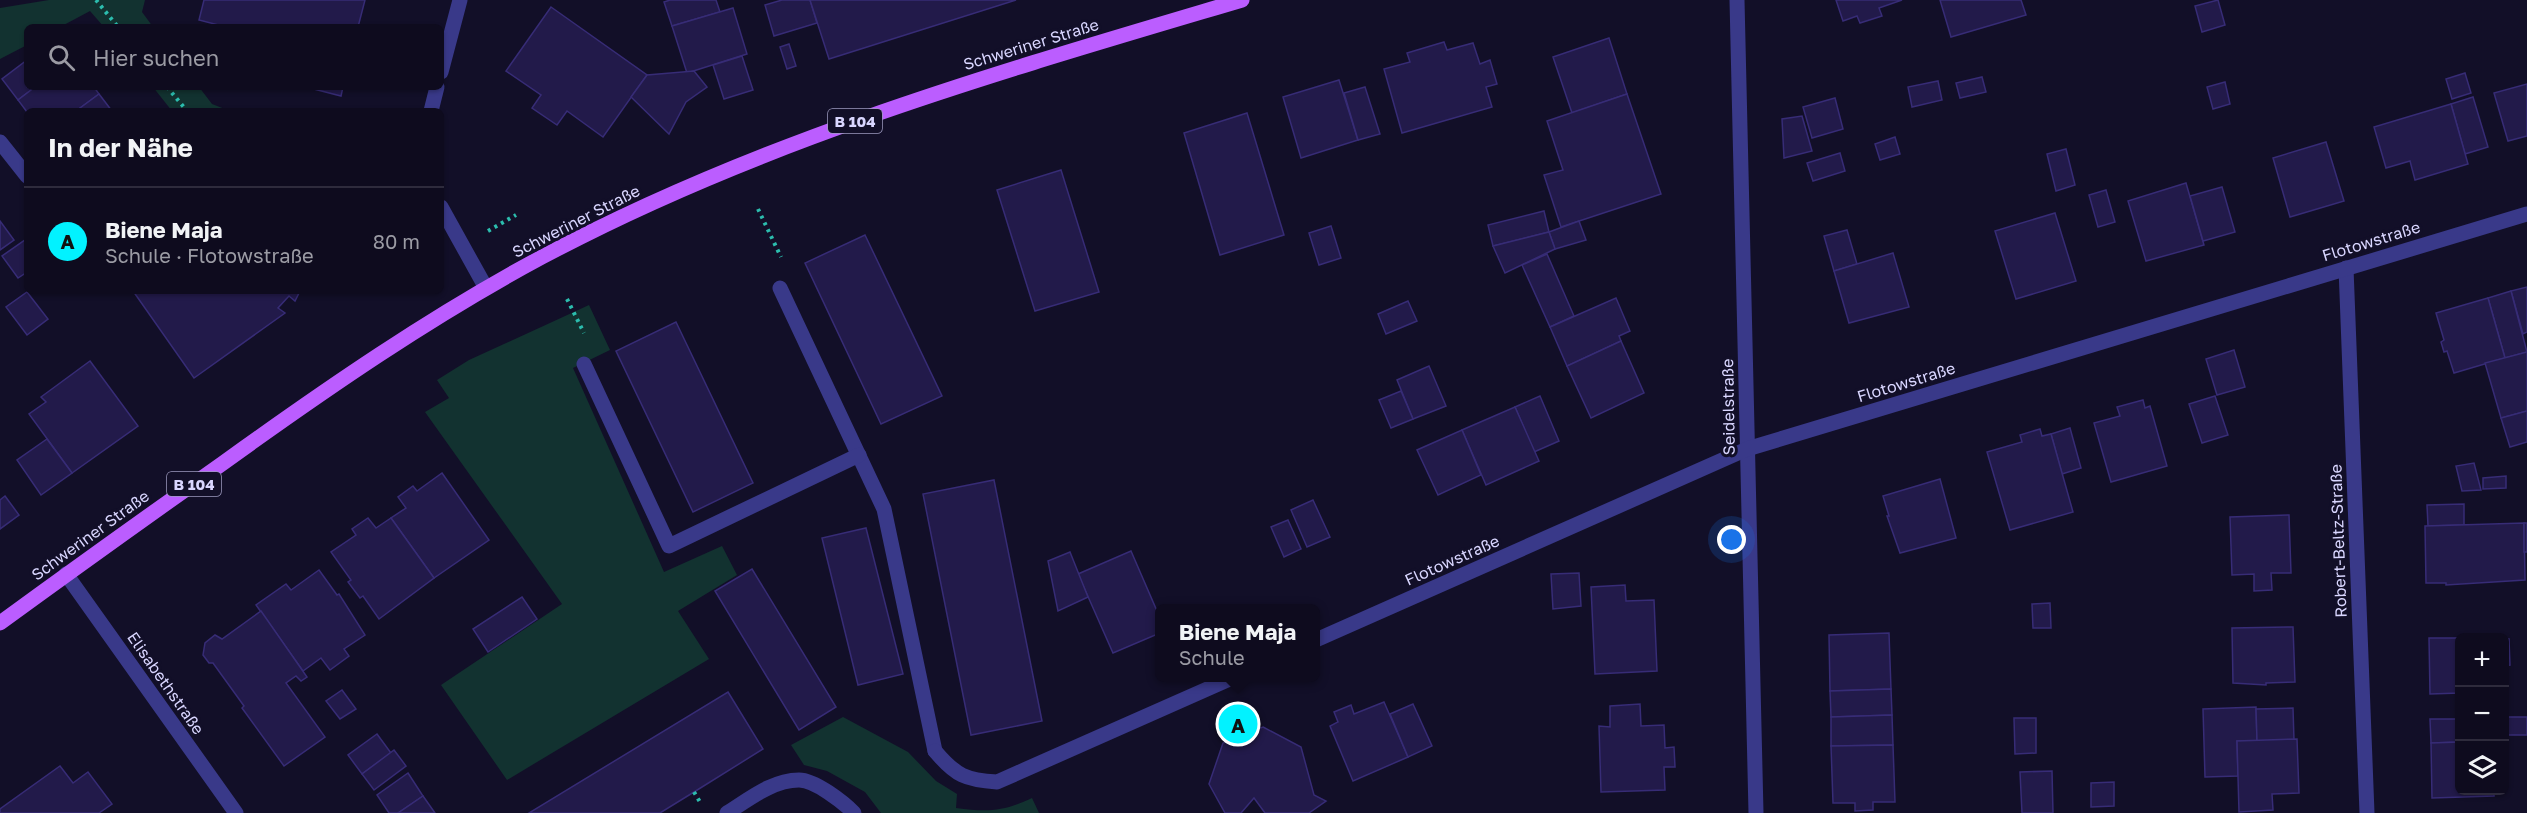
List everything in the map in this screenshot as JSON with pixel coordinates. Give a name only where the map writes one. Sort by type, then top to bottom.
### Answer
[{"type":"main road","name":"Schweriner Straße","points":[[0,623],[321,393],[410,334],[546,255],[654,202],[812,137],[917,98],[1242,0]]},
{"type":"street","points":[[444,61],[460,0]]},
{"type":"street","name":"Seidelstraße","points":[[1737,0],[1756,813]]},
{"type":"street","points":[[432,108],[436,90]]},
{"type":"street","points":[[0,141],[24,172]]},
{"type":"street","points":[[444,212],[486,288]]},
{"type":"street","name":"Flotowstraße","points":[[1320,638],[1747,449],[2527,214]]},
{"type":"street","name":"Robert-Beltz-Straße","points":[[2346,268],[2367,813]]},
{"type":"street","points":[[780,288],[884,509],[936,751],[950,769],[971,780],[997,782],[1223,682]]},
{"type":"street","points":[[584,364],[669,546],[859,455]]},
{"type":"street","name":"Elisabethstraße","points":[[66,574],[236,813]]},
{"type":"street","points":[[727,813],[768,788],[800,780],[839,797],[854,813]]},
{"type":"path","points":[[96,0],[116,24]]},
{"type":"path","points":[[170,90],[184,108]]},
{"type":"path","points":[[758,209],[786,267],[780,288]]},
{"type":"green space","points":[[49,0],[145,0],[142,12],[151,24],[101,24],[90,11],[66,24],[24,24],[24,47],[0,59],[0,8]]},
{"type":"green space","points":[[155,90],[201,90],[212,104],[222,108],[170,108]]},
{"type":"green space","points":[[589,305],[610,350],[573,368],[664,572],[722,546],[737,575],[678,611],[709,659],[507,780],[441,685],[562,604],[425,412],[449,398],[437,380],[469,360]]},
{"type":"green space","points":[[843,717],[908,752],[936,781],[957,794],[956,808],[995,810],[1032,798],[1039,813],[881,813],[865,792],[827,771],[804,765],[791,745]]},
{"type":"building","points":[[204,0],[365,0],[359,24],[214,24],[199,20]]},
{"type":"building","points":[[716,0],[720,12],[672,26],[664,2]]},
{"type":"building","points":[[782,0],[810,0],[817,23],[774,36],[765,5]]},
{"type":"building","points":[[810,0],[1016,0],[829,59]]},
{"type":"building","points":[[1836,0],[1902,0],[1879,8],[1882,16],[1860,23],[1857,16],[1843,21]]},
{"type":"building","points":[[1940,0],[2021,0],[2026,15],[1951,37]]},
{"type":"building","points":[[2218,0],[2225,25],[2202,32],[2195,6]]},
{"type":"building","points":[[551,7],[647,75],[603,137],[567,111],[557,125],[532,108],[541,95],[506,71]]},
{"type":"building","points":[[733,8],[747,54],[687,73],[672,26]]},
{"type":"building","points":[[1609,38],[1627,94],[1572,113],[1553,57]]},
{"type":"building","points":[[1444,42],[1447,50],[1473,43],[1480,64],[1490,60],[1497,84],[1486,87],[1492,107],[1402,133],[1384,69],[1410,62],[1407,53]]},
{"type":"building","points":[[789,44],[796,66],[787,69],[780,47]]},
{"type":"building","points":[[742,56],[753,90],[724,99],[713,65]]},
{"type":"building","points":[[24,62],[24,90],[31,90],[18,100],[2,79]]},
{"type":"building","points":[[694,71],[707,87],[686,102],[669,134],[631,97],[647,75]]},
{"type":"building","points":[[2465,73],[2471,93],[2452,99],[2446,79]]},
{"type":"building","points":[[1982,77],[1986,92],[1960,98],[1956,83]]},
{"type":"building","points":[[1339,80],[1358,140],[1301,158],[1283,97]]},
{"type":"building","points":[[1938,81],[1942,100],[1912,107],[1908,87]]},
{"type":"building","points":[[2225,82],[2230,104],[2213,109],[2207,87]]},
{"type":"building","points":[[2527,84],[2527,136],[2508,141],[2494,93]]},
{"type":"building","points":[[1365,87],[1380,134],[1358,140],[1344,93]]},
{"type":"building","points":[[31,90],[96,90],[99,94],[80,108],[24,108],[18,100]]},
{"type":"building","points":[[318,90],[342,90],[341,96]]},
{"type":"building","points":[[99,94],[110,108],[80,108]]},
{"type":"building","points":[[1627,94],[1661,194],[1561,227],[1544,175],[1563,170],[1547,121]]},
{"type":"building","points":[[2473,97],[2488,147],[2465,154],[2451,104]]},
{"type":"building","points":[[1835,98],[1843,129],[1812,138],[1803,107]]},
{"type":"building","points":[[2451,104],[2468,164],[2415,180],[2410,161],[2386,168],[2374,127]]},
{"type":"building","points":[[1247,113],[1284,235],[1220,255],[1184,133]]},
{"type":"building","points":[[1802,116],[1812,151],[1784,158],[1782,119]]},
{"type":"building","points":[[1895,137],[1900,154],[1880,160],[1875,144]]},
{"type":"building","points":[[2326,142],[2344,201],[2290,217],[2273,158]]},
{"type":"building","points":[[2066,149],[2075,185],[2056,191],[2047,154]]},
{"type":"building","points":[[1840,153],[1845,171],[1813,181],[1807,163]]},
{"type":"building","points":[[1061,170],[1099,292],[1035,311],[997,190]]},
{"type":"building","points":[[2186,183],[2204,245],[2146,261],[2128,201]]},
{"type":"building","points":[[2222,187],[2235,232],[2203,241],[2190,196]]},
{"type":"building","points":[[2106,190],[2115,222],[2098,227],[2089,195]]},
{"type":"building","points":[[1544,211],[1549,232],[1493,246],[1488,225]]},
{"type":"building","points":[[2055,213],[2076,281],[2016,299],[1995,231]]},
{"type":"building","points":[[0,221],[14,240],[0,250]]},
{"type":"building","points":[[1579,221],[1586,240],[1555,249],[1549,232]]},
{"type":"building","points":[[1331,226],[1341,258],[1319,265],[1309,233]]},
{"type":"building","points":[[1847,230],[1857,264],[1834,271],[1824,236]]},
{"type":"building","points":[[1549,232],[1555,249],[1505,273],[1493,246]]},
{"type":"building","points":[[865,235],[942,396],[881,424],[805,263]]},
{"type":"building","points":[[24,241],[24,274],[18,278],[2,256]]},
{"type":"building","points":[[1893,253],[1909,307],[1849,323],[1834,271]]},
{"type":"building","points":[[1547,254],[1574,316],[1550,327],[1522,265]]},
{"type":"building","points":[[2527,287],[2527,332],[2523,334],[2511,291]]},
{"type":"building","points":[[2511,291],[2527,352],[2505,358],[2488,298]]},
{"type":"building","points":[[24,294],[29,294],[48,319],[27,335],[6,307]]},
{"type":"building","points":[[135,294],[298,294],[295,301],[289,296],[278,308],[285,313],[194,378]]},
{"type":"building","points":[[1616,298],[1630,331],[1619,336],[1621,341],[1567,366],[1550,327]]},
{"type":"building","points":[[2488,298],[2505,358],[2454,373],[2447,351],[2444,352],[2441,342],[2444,340],[2436,313]]},
{"type":"building","points":[[1408,301],[1417,321],[1386,334],[1378,314]]},
{"type":"building","points":[[676,322],[753,483],[693,512],[616,351]]},
{"type":"building","points":[[1621,341],[1644,393],[1591,418],[1567,366]]},
{"type":"building","points":[[2234,350],[2245,387],[2217,395],[2206,359]]},
{"type":"building","points":[[2527,352],[2527,411],[2501,418],[2485,363]]},
{"type":"building","points":[[90,361],[138,426],[72,473],[29,414],[46,402],[41,397]]},
{"type":"building","points":[[1429,366],[1446,406],[1413,419],[1397,380]]},
{"type":"building","points":[[1401,391],[1413,419],[1391,428],[1379,400]]},
{"type":"building","points":[[1540,396],[1559,441],[1534,452],[1515,407]]},
{"type":"building","points":[[2215,396],[2228,435],[2202,443],[2189,404]]},
{"type":"building","points":[[2143,400],[2145,408],[2150,406],[2167,466],[2111,482],[2094,423],[2120,416],[2117,407]]},
{"type":"building","points":[[1515,407],[1539,461],[1486,485],[1462,430]]},
{"type":"building","points":[[2527,411],[2527,442],[2510,447],[2501,418]]},
{"type":"building","points":[[2070,428],[2081,468],[2062,474],[2051,434]]},
{"type":"building","points":[[2040,429],[2042,436],[2051,434],[2073,512],[2010,530],[1987,452],[2022,442],[2020,435]]},
{"type":"building","points":[[1462,430],[1481,475],[1438,495],[1417,450]]},
{"type":"building","points":[[47,439],[72,473],[41,495],[17,460]]},
{"type":"building","points":[[2474,463],[2481,490],[2462,491],[2456,466]]},
{"type":"building","points":[[442,473],[489,540],[434,578],[391,518],[406,508],[398,497],[413,486],[417,491]]},
{"type":"building","points":[[2506,476],[2506,488],[2483,489],[2483,478]]},
{"type":"building","points":[[1940,479],[1956,538],[1900,553],[1887,516],[1889,516],[1883,496]]},
{"type":"building","points":[[994,480],[1042,721],[971,735],[923,494]]},
{"type":"building","points":[[5,496],[19,515],[0,529],[0,500]]},
{"type":"building","points":[[1313,500],[1330,537],[1307,547],[1291,510]]},
{"type":"building","points":[[2464,504],[2464,525],[2428,526],[2427,505]]},
{"type":"building","points":[[2289,515],[2291,573],[2271,573],[2272,590],[2254,591],[2254,574],[2232,575],[2230,517]]},
{"type":"building","points":[[368,518],[376,528],[391,518],[434,578],[379,619],[363,596],[360,598],[348,582],[351,580],[331,552],[356,535],[352,529]]},
{"type":"building","points":[[1288,520],[1301,549],[1284,557],[1271,527]]},
{"type":"building","points":[[2524,523],[2525,580],[2446,585],[2446,583],[2426,583],[2425,526]]},
{"type":"building","points":[[2524,523],[2527,523],[2527,552],[2524,552]]},
{"type":"building","points":[[866,528],[903,674],[858,685],[822,538]]},
{"type":"building","points":[[1131,551],[1155,606],[1155,635],[1113,653],[1078,574]]},
{"type":"building","points":[[1070,552],[1088,597],[1058,611],[1048,561]]},
{"type":"building","points":[[752,569],[836,707],[799,730],[715,591]]},
{"type":"building","points":[[319,570],[337,595],[339,594],[365,635],[344,649],[349,656],[330,670],[321,658],[303,671],[256,605],[286,584],[291,590]]},
{"type":"building","points":[[1579,573],[1581,606],[1553,609],[1551,574]]},
{"type":"building","points":[[1625,585],[1626,601],[1654,600],[1657,671],[1595,674],[1591,587]]},
{"type":"building","points":[[522,597],[537,619],[488,652],[473,629]]},
{"type":"building","points":[[2050,603],[2051,628],[2033,628],[2032,604]]},
{"type":"building","points":[[261,611],[307,677],[301,681],[296,676],[286,683],[325,737],[284,766],[213,663],[209,663],[203,655],[205,643],[215,635],[222,639]]},
{"type":"building","points":[[2293,627],[2295,682],[2266,683],[2266,685],[2233,683],[2232,628]]},
{"type":"building","points":[[1889,633],[1891,689],[1830,691],[1829,635]]},
{"type":"building","points":[[2429,638],[2455,638],[2455,693],[2430,694]]},
{"type":"building","points":[[1891,689],[1892,715],[1831,717],[1830,691]]},
{"type":"building","points":[[342,690],[356,709],[340,719],[326,701]]},
{"type":"building","points":[[728,692],[763,749],[660,813],[529,813]]},
{"type":"building","points":[[1384,702],[1408,757],[1353,781],[1330,726],[1338,722],[1334,712],[1351,705],[1354,714]]},
{"type":"building","points":[[1413,704],[1432,746],[1408,757],[1390,714]]},
{"type":"building","points":[[1640,704],[1641,726],[1664,725],[1665,748],[1674,747],[1675,767],[1664,767],[1665,790],[1601,792],[1599,726],[1610,727],[1610,706]]},
{"type":"building","points":[[2256,707],[2257,741],[2237,741],[2238,776],[2205,777],[2203,709]]},
{"type":"building","points":[[2293,708],[2294,740],[2257,741],[2256,709]]},
{"type":"building","points":[[1892,715],[1893,745],[1831,746],[1831,717]]},
{"type":"building","points":[[2509,717],[2527,717],[2527,735],[2509,735]]},
{"type":"building","points":[[2014,718],[2036,718],[2036,753],[2015,754]]},
{"type":"building","points":[[2430,719],[2455,719],[2455,742],[2431,743]]},
{"type":"building","points":[[1263,727],[1301,747],[1314,795],[1326,801],[1309,813],[1265,813],[1254,798],[1241,813],[1225,813],[1209,784],[1223,743]]},
{"type":"building","points":[[377,734],[391,753],[362,774],[348,755]]},
{"type":"building","points":[[2297,739],[2299,793],[2272,794],[2273,810],[2239,812],[2237,741]]},
{"type":"building","points":[[2455,742],[2455,795],[2494,796],[2432,798],[2431,743]]},
{"type":"building","points":[[1893,745],[1895,802],[1873,802],[1873,810],[1855,811],[1855,803],[1833,803],[1831,746]]},
{"type":"building","points":[[394,750],[406,766],[374,790],[362,774]]},
{"type":"building","points":[[60,766],[73,783],[88,772],[112,804],[99,813],[0,813],[0,809]]},
{"type":"building","points":[[2052,771],[2053,813],[2022,813],[2020,772]]},
{"type":"building","points":[[408,773],[423,796],[398,813],[389,813],[377,795]]},
{"type":"building","points":[[2114,782],[2114,806],[2091,807],[2091,783]]},
{"type":"building","points":[[423,796],[435,813],[398,813]]},
{"type":"place","name":"Biene Maja","points":[[1238,724]]}]
